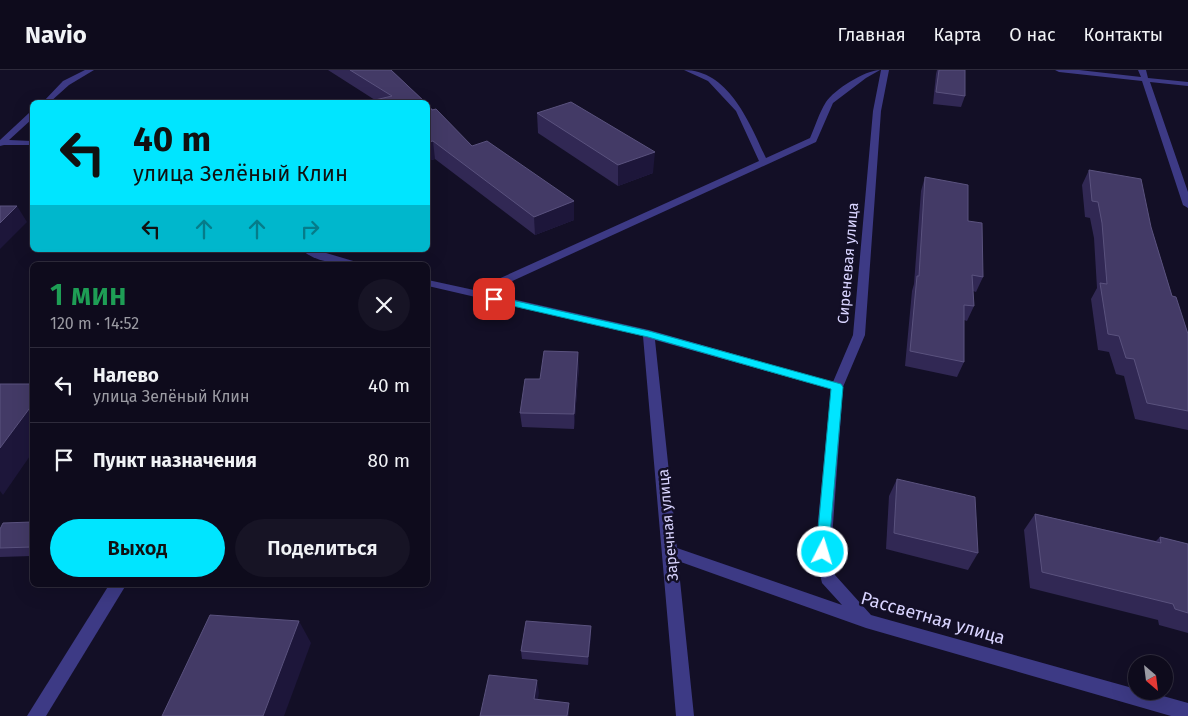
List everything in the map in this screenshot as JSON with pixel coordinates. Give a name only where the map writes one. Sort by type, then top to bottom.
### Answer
[{"type":"street","points":[[48,100],[66,83],[90,70]]},
{"type":"street","points":[[688,70],[711,79],[739,110],[764,162]]},
{"type":"street","points":[[475,294],[813,140],[830,102],[863,76],[876,70]]},
{"type":"street","name":"Сиреневая улица","points":[[866,621],[828,578],[823,552],[837,387],[858,335],[877,111],[885,70]]},
{"type":"street","points":[[1059,70],[1188,84]]},
{"type":"street","points":[[1142,70],[1147,80],[1188,205]]},
{"type":"street","points":[[2,142],[30,117]]},
{"type":"street","points":[[2,142],[30,143]]},
{"type":"street","points":[[311,252],[344,262]]},
{"type":"street","points":[[316,262],[321,256]]},
{"type":"street","points":[[430,283],[649,334],[837,387]]},
{"type":"street","name":"Заречная улица","points":[[649,334],[685,716]]},
{"type":"street","name":"Рассветная улица","points":[[670,552],[866,621],[1188,712]]},
{"type":"street","points":[[36,716],[117,587]]},
{"type":"building","points":[[350,70],[391,70],[423,100],[375,100],[392,96]]},
{"type":"building","points":[[939,70],[965,70],[965,96],[936,92]]},
{"type":"building","points":[[571,102],[655,152],[618,165],[537,113]]},
{"type":"building","points":[[430,108],[432,110],[436,109],[472,146],[487,141],[574,201],[534,217],[433,141],[430,142]]},
{"type":"building","points":[[1089,170],[1141,179],[1151,227],[1172,296],[1176,297],[1188,334],[1188,411],[1147,403],[1134,359],[1126,358],[1119,336],[1108,334],[1100,283],[1107,284],[1102,223],[1098,202],[1092,201]]},
{"type":"building","points":[[925,177],[968,185],[968,221],[982,223],[983,277],[972,275],[974,306],[964,305],[964,362],[910,351],[917,276],[919,276]]},
{"type":"building","points":[[0,206],[17,206],[0,223]]},
{"type":"building","points":[[544,351],[578,352],[574,414],[520,413],[525,379],[540,379]]},
{"type":"building","points":[[0,384],[30,384],[30,408],[0,448]]},
{"type":"building","points":[[897,479],[975,497],[978,553],[894,533]]},
{"type":"building","points":[[1035,514],[1161,543],[1160,537],[1188,544],[1188,613],[1175,609],[1173,604],[1042,572]]},
{"type":"building","points":[[30,522],[30,547],[0,548],[0,529],[3,523]]},
{"type":"building","points":[[210,615],[299,621],[263,716],[162,716]]},
{"type":"building","points":[[526,621],[591,626],[588,657],[521,651]]},
{"type":"building","points":[[489,675],[537,680],[534,699],[569,703],[567,716],[480,716]]},
{"type":"route","points":[[494,299],[649,334],[837,387],[823,552]]}]
